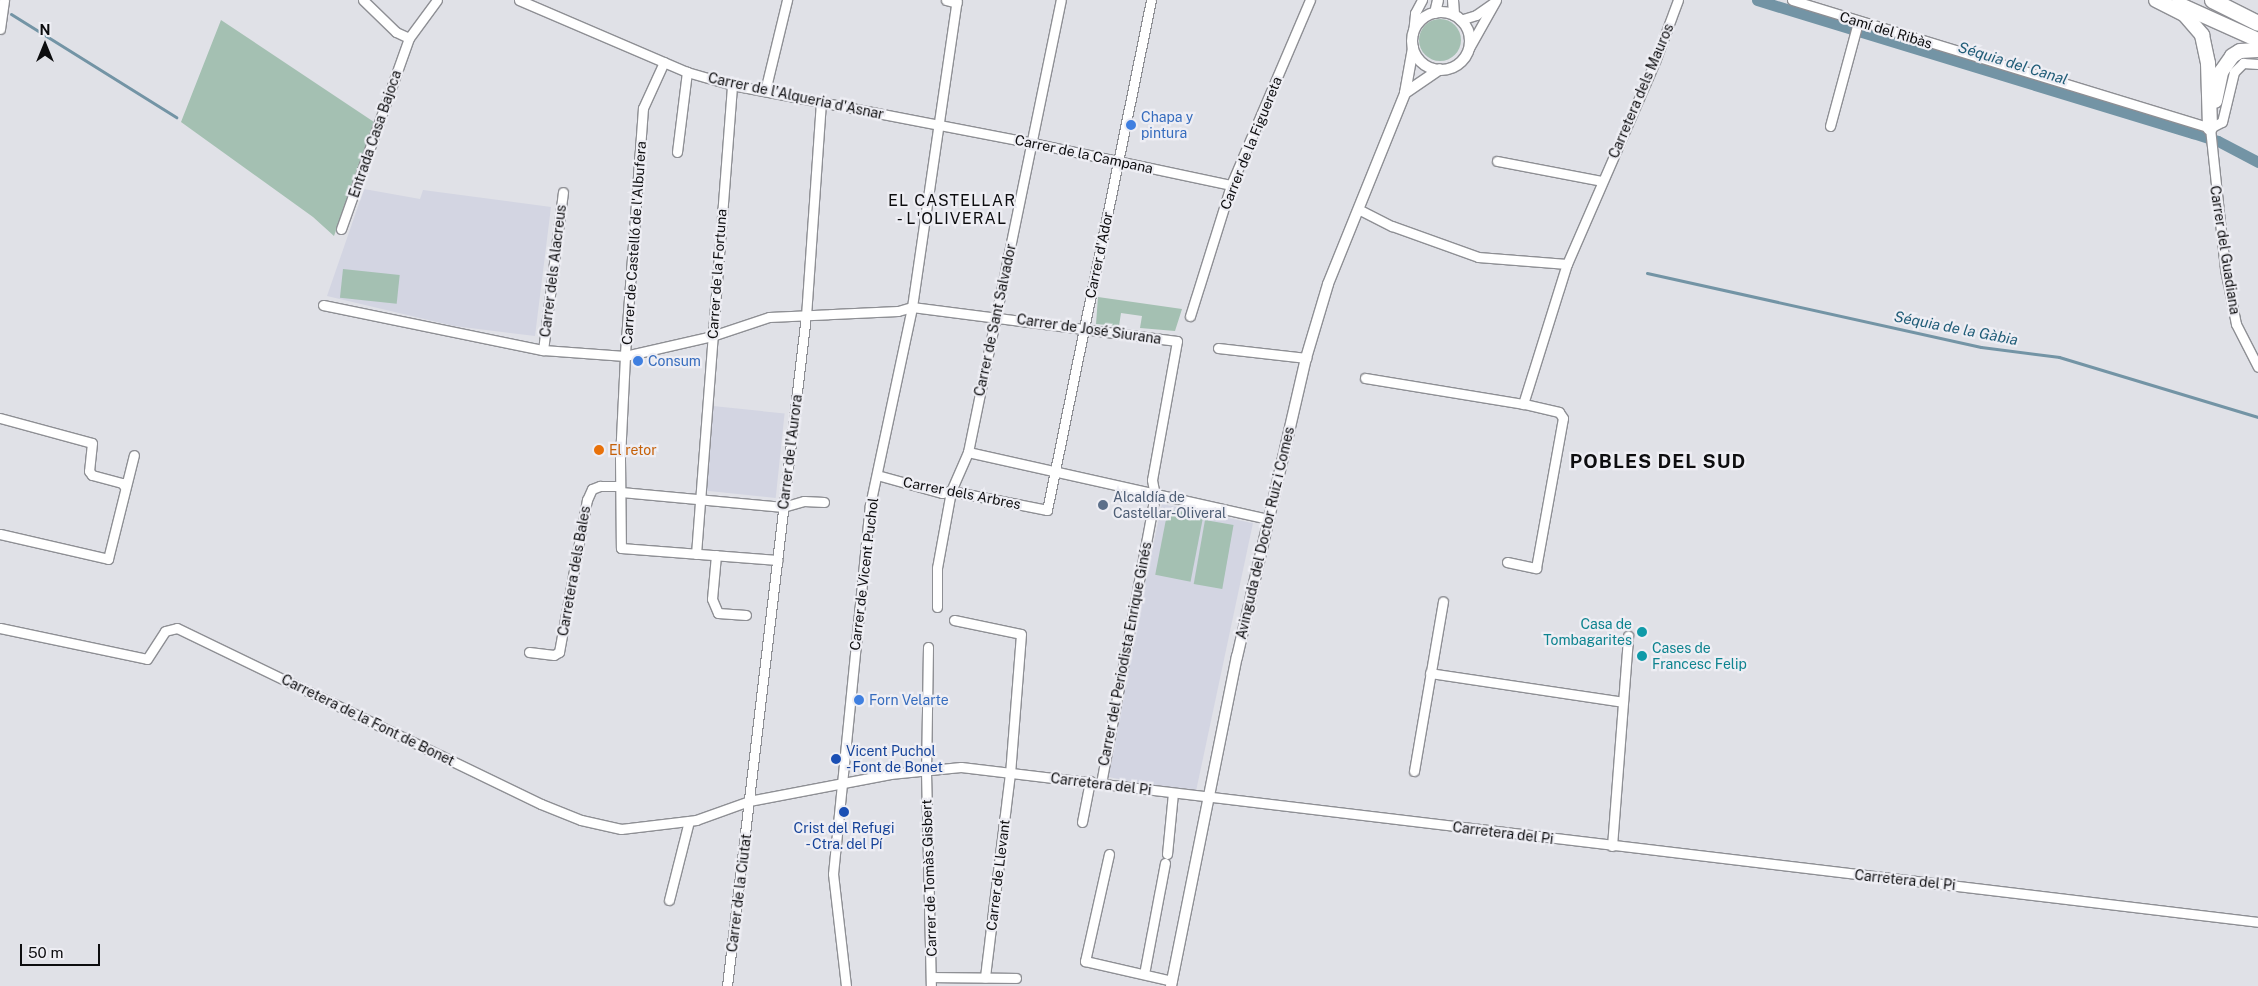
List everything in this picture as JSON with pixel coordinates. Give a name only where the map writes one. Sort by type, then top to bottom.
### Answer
[{"type":"highway","points":[[2156,0],[2184,14],[2202,35],[2208,63],[2210,128]]},
{"type":"highway","points":[[2168,0],[2258,40]]},
{"type":"highway","points":[[2203,0],[2258,24]]},
{"type":"highway","points":[[2212,0],[2258,24]]},
{"type":"highway","points":[[2210,128],[2221,72],[2240,51],[2258,50]]},
{"type":"street","points":[[0,29],[4,0]]},
{"type":"street","points":[[362,0],[396,32],[409,38],[437,0]]},
{"type":"street","name":"Carrer de l'Alqueria d'Asnar","points":[[519,0],[687,72],[732,85],[938,124]]},
{"type":"street","points":[[765,91],[787,0]]},
{"type":"street","points":[[946,0],[957,2]]},
{"type":"street","name":"Carrer de Sant Salvador","points":[[937,607],[937,568],[951,491],[968,452],[1061,0]]},
{"type":"street","name":"Carrer d'Ador","points":[[1047,510],[1151,0]]},
{"type":"street","name":"Carrer de la Figuereta","points":[[1190,316],[1231,186],[1310,0]]},
{"type":"street","points":[[1422,0],[1415,13],[1413,48],[1420,60],[1440,69]]},
{"type":"street","points":[[1433,0],[1434,13]]},
{"type":"street","points":[[1434,13],[1438,0]]},
{"type":"street","points":[[1454,0],[1457,17],[1468,32],[1469,48]]},
{"type":"street","name":"Carretera dels Mauros","points":[[1523,404],[1567,264],[1678,0]]},
{"type":"street","name":"Camí del Ribàs","points":[[1792,0],[1858,22],[2210,128]]},
{"type":"street","points":[[1413,33],[1421,20],[1434,13],[1457,17],[1476,15],[1496,1]]},
{"type":"street","points":[[1405,93],[1440,69],[1455,66],[1469,48],[1496,1]]},
{"type":"street","name":"Carrer de Vicent Puchol","points":[[846,986],[832,874],[870,505],[912,307],[957,2]]},
{"type":"street","points":[[1830,126],[1858,22]]},
{"type":"street","name":"Entrada Casa Bajoca","points":[[342,229],[409,38]]},
{"type":"street","name":"Avinguda del Doctor Ruiz i Comes","points":[[1172,984],[1268,519],[1306,358],[1328,284],[1405,93],[1413,48]]},
{"type":"street","name":"Carrer de Castelló de l'Albufera","points":[[664,62],[643,108],[625,356],[620,489],[621,548],[696,554]]},
{"type":"street","points":[[2210,128],[2222,122],[2234,72],[2243,63],[2258,64]]},
{"type":"street","points":[[677,152],[687,72]]},
{"type":"street","name":"Carrer de la Fortuna","points":[[696,554],[732,85]]},
{"type":"street","name":"Carrer de l'Aurora","points":[[749,801],[806,316],[821,102]]},
{"type":"street","name":"Carrer de la Campana","points":[[938,124],[1231,186]]},
{"type":"street","name":"Carrer del Guadiana","points":[[2210,128],[2210,148],[2225,268],[2236,324],[2258,367]]},
{"type":"street","points":[[1497,161],[1602,181]]},
{"type":"street","name":"Carrer dels Alacreus","points":[[544,350],[564,192]]},
{"type":"street","points":[[1358,209],[1392,226],[1478,257],[1567,264]]},
{"type":"street","name":"Carrer de José Siurana","points":[[323,305],[544,350],[625,356],[712,336],[769,317],[898,311],[912,307],[996,316],[1084,330],[1177,341],[1152,480],[1155,495]]},
{"type":"street","points":[[1218,348],[1306,358]]},
{"type":"street","points":[[1365,378],[1523,404],[1559,412],[1563,418],[1536,568],[1507,562]]},
{"type":"street","points":[[0,418],[92,443],[89,471],[92,475],[125,487]]},
{"type":"street","points":[[968,452],[1054,473],[1268,519]]},
{"type":"street","points":[[0,534],[108,559],[134,455]]},
{"type":"street","name":"Carrer dels Arbres","points":[[877,475],[942,493],[951,491],[1047,510]]},
{"type":"street","name":"Carretera dels Bales","points":[[529,652],[554,655],[559,652],[587,500],[592,489],[600,486],[701,500],[783,507],[804,501],[824,502]]},
{"type":"street","name":"Carrer del Periodista Enrique Ginés","points":[[1101,783],[1155,495]]},
{"type":"street","points":[[696,554],[778,560]]},
{"type":"street","points":[[716,555],[712,599],[718,613],[746,615]]},
{"type":"street","points":[[1414,770],[1443,601]]},
{"type":"street","name":"Carrer de Llevant","points":[[954,620],[1020,634],[1010,773],[985,976]]},
{"type":"street","name":"Carretera de la Font de Bonet","points":[[0,628],[147,659],[165,631],[177,628],[561,813],[621,829],[689,821],[749,801]]},
{"type":"street","points":[[1612,846],[1628,636]]},
{"type":"street","name":"Carrer de Tomàs Gisbert","points":[[928,648],[926,771],[931,982]]},
{"type":"street","points":[[1430,673],[1623,702]]},
{"type":"street","name":"Carretera del Pi","points":[[749,801],[840,784],[961,767],[1612,846],[2175,910],[2258,922]]},
{"type":"street","points":[[1082,822],[1090,782]]},
{"type":"street","points":[[1144,974],[1166,858],[1173,793]]},
{"type":"street","name":"Carrer de la Ciutat","points":[[727,986],[749,801]]},
{"type":"street","points":[[669,900],[689,821]]},
{"type":"street","points":[[1109,854],[1085,961],[1144,974],[1172,984]]},
{"type":"street","points":[[931,982],[985,976],[1016,978]]},
{"type":"shaded area","points":[[364,189],[420,199],[423,190],[551,207],[535,336],[454,326],[327,296]]},
{"type":"shaded area","points":[[713,406],[785,414],[776,498],[704,491]]},
{"type":"shaded area","points":[[1162,504],[1253,523],[1195,795],[1104,776]]},
{"type":"green space","points":[[1440,19],[1455,25],[1461,40],[1455,55],[1440,61],[1425,55],[1419,40],[1425,25]]},
{"type":"green space","points":[[221,20],[374,122],[334,236],[313,217],[181,122]]},
{"type":"green space","points":[[343,269],[400,275],[397,304],[340,298]]},
{"type":"green space","points":[[1098,297],[1182,309],[1175,331],[1140,328],[1142,316],[1121,313],[1119,326],[1096,324]]},
{"type":"green space","points":[[1168,509],[1203,516],[1191,582],[1155,575]]},
{"type":"green space","points":[[1205,520],[1234,525],[1222,589],[1194,584]]},
{"type":"waterway","name":"Séquia del Canal","points":[[1757,0],[2218,141],[2258,162]]},
{"type":"waterway","points":[[11,14],[176,117]]},
{"type":"waterway","name":"Séquia de la Gàbia","points":[[1647,273],[1981,347],[2059,357],[2258,417]]},
{"type":"place","name":"Chapa y pintura","points":[[1131,125]]},
{"type":"place","name":"Consum","points":[[638,361]]},
{"type":"place","name":"El retor","points":[[599,450]]},
{"type":"place","name":"Alcaldía de Castellar-Oliveral","points":[[1103,505]]},
{"type":"place","name":"Casa de Tombagarites","points":[[1642,632]]},
{"type":"place","name":"Cases de Francesc Felip","points":[[1642,656]]},
{"type":"place","name":"Forn Velarte","points":[[859,700]]},
{"type":"place","name":"Vicent Puchol - Font de Bonet","points":[[836,759]]},
{"type":"place","name":"Crist del Refugi - Ctra. del Pí","points":[[844,812]]},
{"type":"district","name":"EL CASTELLAR - L'OLIVERAL","points":[[952,210]]},
{"type":"district","name":"POBLES DEL SUD","points":[[1658,462]]}]
